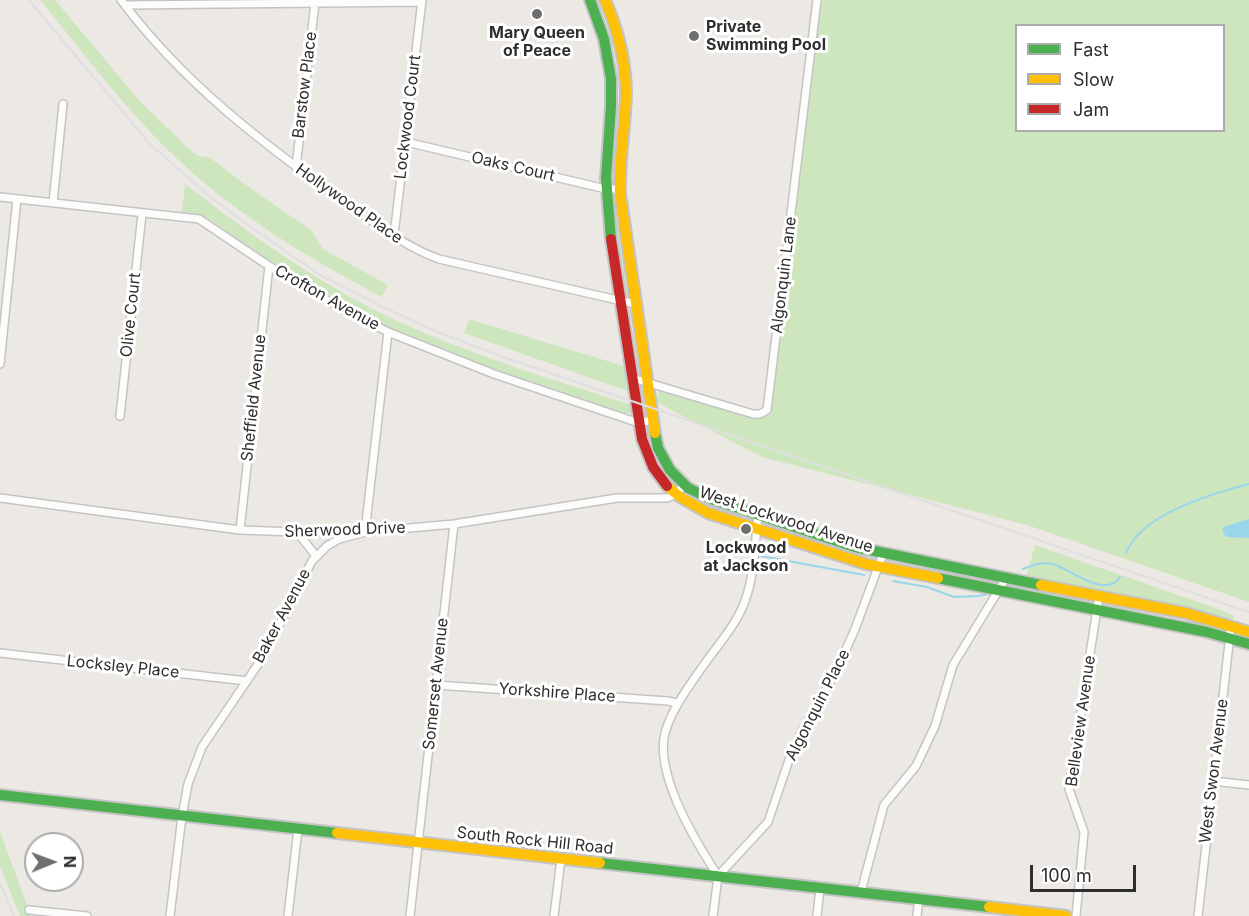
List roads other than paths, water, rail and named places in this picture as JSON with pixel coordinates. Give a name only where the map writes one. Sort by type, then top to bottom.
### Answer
[{"type":"main road","name":"West Lockwood Avenue","points":[[590,0],[608,57],[611,86],[606,189],[639,423],[646,454],[652,467],[675,495],[708,513],[851,560],[1097,609],[1249,644]]},
{"type":"main road","name":"West Lockwood Avenue","points":[[605,0],[621,51],[626,93],[620,189],[652,420],[655,437],[663,458],[670,470],[684,484],[711,499],[855,547],[1186,613],[1249,632]]},
{"type":"main road","points":[[600,27],[614,23]]},
{"type":"main road","name":"South Rock Hill Road","points":[[0,795],[1066,916]]},
{"type":"street","name":"Algonquin Lane","points":[[632,378],[753,414],[760,414],[767,410],[817,0]]},
{"type":"street","points":[[124,3],[422,1]]},
{"type":"street","name":"Lockwood Court","points":[[394,235],[422,1]]},
{"type":"street","name":"Hollywood Place","points":[[124,3],[183,72],[260,140],[416,250],[439,259],[635,304]]},
{"type":"street","name":"Barstow Place","points":[[296,167],[315,3]]},
{"type":"street","points":[[53,203],[63,104]]},
{"type":"street","name":"Oaks Court","points":[[406,142],[606,189],[620,189]]},
{"type":"street","name":"Crofton Avenue","points":[[0,197],[199,219],[268,266],[387,332],[494,374],[639,423]]},
{"type":"street","points":[[0,364],[17,199]]},
{"type":"street","name":"Olive Court","points":[[120,416],[142,213]]},
{"type":"street","name":"Sheffield Avenue","points":[[240,530],[268,266]]},
{"type":"street","points":[[365,532],[387,332]]},
{"type":"street","points":[[639,423],[652,420]]},
{"type":"street","points":[[675,495],[684,484]]},
{"type":"street","name":"Sherwood Drive","points":[[0,498],[240,530],[365,532],[454,524],[617,498],[659,499],[675,495]]},
{"type":"street","points":[[713,916],[718,876],[698,846],[680,809],[666,768],[664,738],[677,703],[745,602],[752,575],[759,515]]},
{"type":"street","name":"Somerset Avenue","points":[[410,916],[454,524]]},
{"type":"street","points":[[297,532],[316,556]]},
{"type":"street","name":"Baker Avenue","points":[[170,916],[188,784],[202,747],[247,681],[274,636],[305,573],[316,556],[339,539],[365,532]]},
{"type":"street","name":"Algonquin Place","points":[[718,876],[768,822],[789,760],[800,735],[837,670],[883,554]]},
{"type":"street","points":[[861,892],[881,813],[889,798],[916,766],[935,726],[953,665],[1006,578]]},
{"type":"street","name":"Belleview Avenue","points":[[1076,916],[1084,832],[1069,789],[1099,596]]},
{"type":"street","name":"West Swon Avenue","points":[[1198,916],[1231,626]]},
{"type":"street","name":"Locksley Place","points":[[0,653],[247,681]]},
{"type":"street","name":"Yorkshire Place","points":[[436,685],[677,703]]},
{"type":"street","points":[[1213,781],[1249,785]]},
{"type":"street","points":[[288,916],[298,829]]},
{"type":"street","points":[[554,916],[561,859]]},
{"type":"street","points":[[817,916],[820,888]]},
{"type":"street","points":[[917,916],[919,898]]},
{"type":"street","points":[[29,910],[87,916]]},
{"type":"water","points":[[1249,519],[1249,538],[1227,537],[1223,533],[1223,527]]},
{"type":"waterway","points":[[1126,553],[1134,539],[1161,517],[1197,500],[1249,484]]},
{"type":"waterway","points":[[761,556],[864,575]]},
{"type":"waterway","points":[[1023,569],[1048,563],[1089,582],[1106,585],[1114,583],[1120,577]]},
{"type":"waterway","points":[[893,581],[927,587],[954,597],[988,594]]},
{"type":"railway","points":[[29,0],[149,143],[209,196],[322,276],[387,309],[435,331],[503,357],[1249,612]]},
{"type":"railway","points":[[0,883],[14,916]]},
{"type":"place","name":"Mary Queen of Peace","points":[[537,14]]},
{"type":"place","name":"Private Swimming Pool","points":[[694,36]]},
{"type":"place","name":"Lockwood at Jackson","points":[[746,529]]}]
